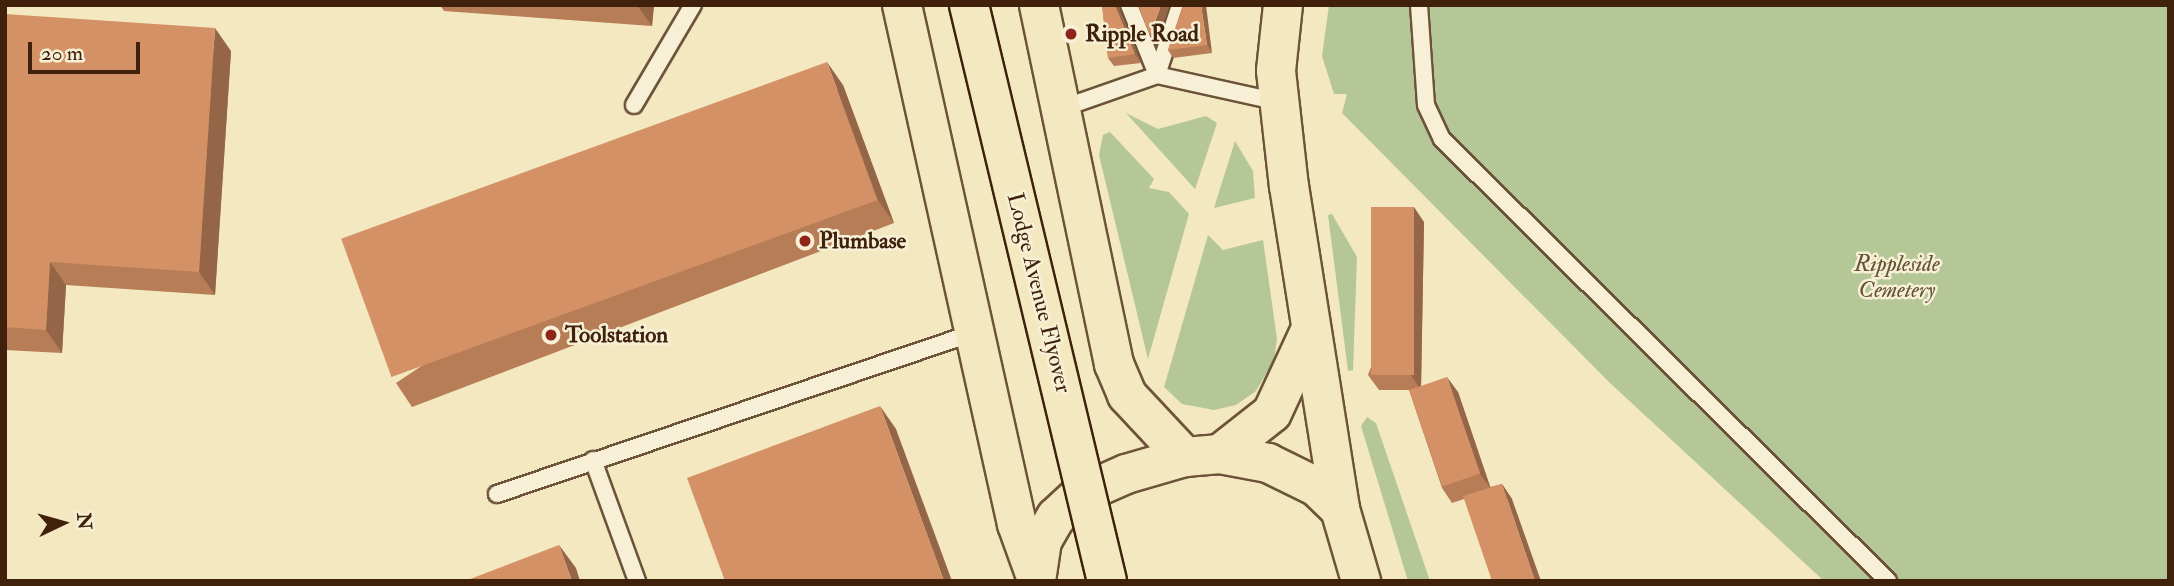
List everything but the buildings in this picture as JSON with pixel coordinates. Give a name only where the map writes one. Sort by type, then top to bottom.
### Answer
[{"type":"main road","points":[[902,5],[1017,524],[1035,577]]},
{"type":"main road","name":"Lodge Avenue Flyover","points":[[969,5],[1107,581]]},
{"type":"main road","points":[[1039,5],[1063,108],[1114,364],[1126,395],[1202,456],[1268,463],[1317,487],[1340,509]]},
{"type":"main road","points":[[1283,5],[1276,71],[1309,333],[1324,385],[1340,509],[1361,581]]},
{"type":"main road","points":[[1035,577],[1042,541],[1056,517],[1081,494],[1126,474],[1202,456],[1272,412],[1309,333]]},
{"type":"lane","points":[[634,105],[693,5]]},
{"type":"lane","points":[[1129,5],[1157,75]]},
{"type":"lane","points":[[1157,75],[1180,5]]},
{"type":"lane","points":[[1419,5],[1426,105],[1442,139],[1888,581]]},
{"type":"lane","points":[[1063,108],[1157,75],[1279,102]]},
{"type":"lane","points":[[497,494],[976,332]]},
{"type":"lane","points":[[593,460],[637,581]]},
{"type":"green space","name":"Rippleside Cemetery","points":[[1329,5],[2169,5],[2169,581],[1824,581],[1609,382],[1342,113],[1347,94],[1334,94],[1322,56]]},
{"type":"green space","points":[[1126,113],[1158,129],[1206,116],[1217,123],[1195,189]]},
{"type":"green space","points":[[1110,132],[1154,179],[1149,188],[1169,192],[1189,214],[1148,359],[1099,155],[1103,135]]},
{"type":"green space","points":[[1235,141],[1253,171],[1255,198],[1214,208]]},
{"type":"green space","points":[[1332,214],[1357,257],[1353,370],[1348,371],[1328,215]]},
{"type":"green space","points":[[1208,235],[1223,250],[1263,240],[1277,339],[1274,360],[1256,391],[1236,405],[1214,410],[1182,404],[1164,387]]},
{"type":"green space","points":[[1367,417],[1376,423],[1430,581],[1408,581],[1361,426]]},
{"type":"place","name":"Ripple Road","points":[[1071,34]]},
{"type":"place","name":"Plumbase","points":[[805,241]]},
{"type":"place","name":"Toolstation","points":[[551,335]]}]
